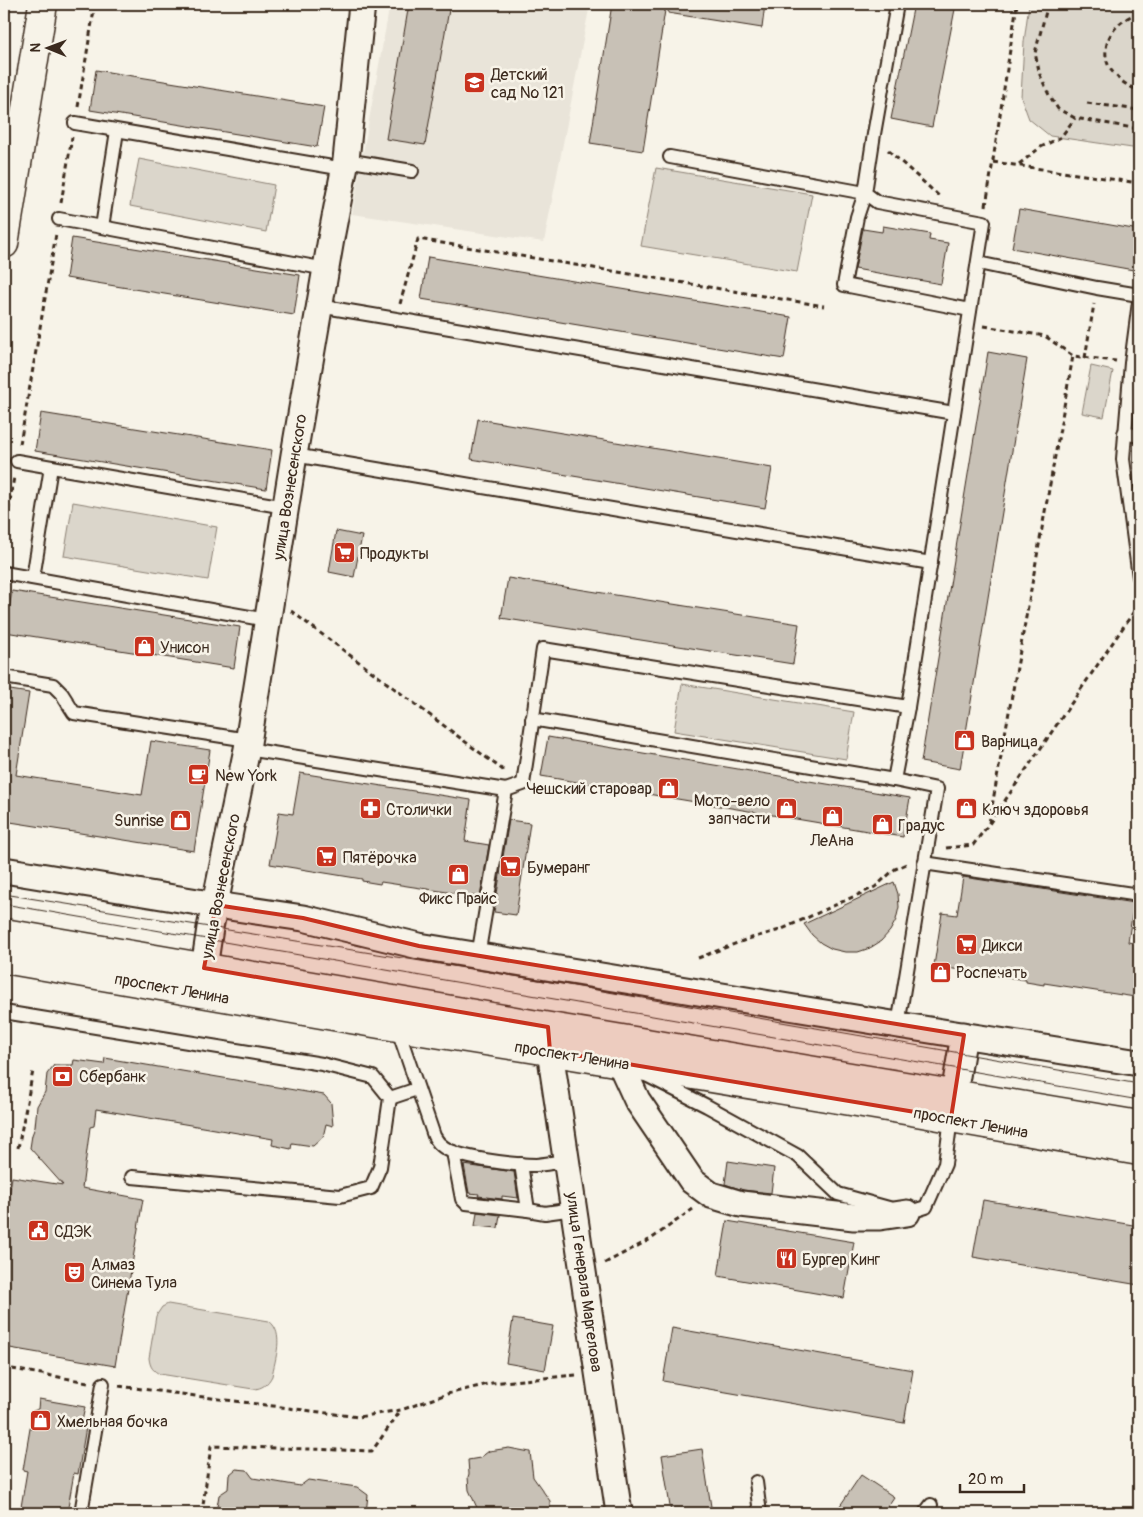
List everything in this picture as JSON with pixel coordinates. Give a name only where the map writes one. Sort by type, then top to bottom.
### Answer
[{"type":"main road","points":[[4,244],[43,4]]},
{"type":"main road","name":"проспект Ленина","points":[[4,933],[204,968],[549,1039],[953,1106],[1139,1151]]},
{"type":"main road","name":"проспект Ленина","points":[[4,959],[397,1027],[549,1039],[620,1063],[953,1106],[1139,1125]]},
{"type":"street","name":"улица Вознесенского","points":[[204,968],[248,745],[285,507],[345,165],[362,4]]},
{"type":"street","points":[[4,870],[303,918],[418,946],[1139,1063]]},
{"type":"street","points":[[953,1106],[964,1035]]},
{"type":"street","name":"улица Генерала Маргелова","points":[[549,1039],[619,1513]]},
{"type":"street","points":[[620,1063],[637,1100],[692,1181],[711,1195],[741,1204],[854,1217],[880,1217],[907,1213]]},
{"type":"lane","points":[[897,4],[865,193],[856,217],[844,285],[970,310]]},
{"type":"lane","points":[[75,123],[345,165],[412,171]]},
{"type":"lane","points":[[102,227],[117,130]]},
{"type":"lane","points":[[670,157],[865,193],[877,202],[984,222],[908,707],[894,780]]},
{"type":"lane","points":[[59,219],[326,269]]},
{"type":"lane","points":[[978,263],[1139,295]]},
{"type":"lane","points":[[1139,302],[1131,363],[1123,459],[1139,577]]},
{"type":"lane","points":[[319,306],[954,413]]},
{"type":"lane","points":[[1124,433],[1139,436]]},
{"type":"lane","points":[[294,455],[931,563]]},
{"type":"lane","points":[[17,461],[285,507]]},
{"type":"lane","points":[[33,578],[51,467]]},
{"type":"lane","points":[[4,573],[269,608]]},
{"type":"lane","points":[[4,677],[53,685],[62,694],[74,713],[506,790],[523,784],[542,650],[908,707]]},
{"type":"lane","points":[[532,719],[894,780],[937,789],[898,1025]]},
{"type":"lane","points":[[478,956],[506,790]]},
{"type":"lane","points":[[926,857],[1139,895]]},
{"type":"lane","points":[[4,1012],[322,1064],[373,1077],[390,1098],[380,1168],[371,1188],[340,1196],[132,1177]]},
{"type":"lane","points":[[397,1027],[434,1136],[441,1146],[454,1152],[521,1164],[537,1165],[567,1160]]},
{"type":"lane","points":[[620,1063],[707,1106],[798,1156],[838,1194],[907,1213],[926,1207],[945,1164],[953,1106]]},
{"type":"lane","points":[[390,1098],[418,1090]]},
{"type":"lane","points":[[454,1152],[462,1199],[466,1203],[545,1213],[574,1209]]},
{"type":"lane","points":[[521,1164],[528,1210]]},
{"type":"lane","points":[[81,1513],[103,1384]]},
{"type":"lane","points":[[756,1482],[760,1513]]},
{"type":"path","points":[[4,537],[96,4]]},
{"type":"path","points":[[984,222],[1017,4]]},
{"type":"path","points":[[1048,4],[1036,53],[1040,75],[1048,94],[1058,109],[1075,118],[1139,129]]},
{"type":"path","points":[[1139,13],[1125,19],[1112,31],[1107,43],[1106,55],[1109,66],[1124,84],[1139,90]]},
{"type":"path","points":[[1087,103],[1139,110]]},
{"type":"path","points":[[1018,165],[1041,147],[1061,138],[1075,118]]},
{"type":"path","points":[[884,143],[887,149],[927,184],[960,217]]},
{"type":"path","points":[[993,162],[1139,183]]},
{"type":"path","points":[[396,319],[418,239],[824,306]]},
{"type":"path","points":[[1085,358],[1097,288]]},
{"type":"path","points":[[968,323],[1045,336],[1073,356],[1131,363]]},
{"type":"path","points":[[989,824],[1073,356]]},
{"type":"path","points":[[698,958],[748,939],[780,930],[875,888],[895,868],[926,857],[973,845],[1139,604]]},
{"type":"path","points":[[269,608],[503,770],[506,790]]},
{"type":"path","points":[[18,1148],[33,1071]]},
{"type":"path","points":[[597,1267],[651,1239],[711,1195]]},
{"type":"path","points":[[12,1369],[103,1384],[358,1416],[401,1410],[448,1394],[492,1383],[584,1374]]},
{"type":"path","points":[[202,1513],[212,1446],[372,1451],[401,1410]]},
{"type":"highlighted area","points":[[216,905],[303,918],[419,946],[964,1035],[951,1118],[550,1051],[548,1027],[204,968]]},
{"type":"shaded area","name":"Детский сад № 121","points":[[390,4],[590,4],[544,242],[352,214]]},
{"type":"shaded area","points":[[1029,4],[1139,4],[1139,149],[1050,136],[1029,119],[1021,97],[1024,42]]},
{"type":"shaded area","points":[[139,159],[274,185],[266,232],[130,206]]},
{"type":"shaded area","points":[[656,168],[812,194],[797,272],[641,246]]},
{"type":"shaded area","points":[[1091,366],[1113,371],[1104,417],[1082,413]]},
{"type":"shaded area","points":[[73,502],[217,527],[208,580],[64,556]]},
{"type":"shaded area","points":[[682,684],[854,712],[846,759],[674,731]]},
{"type":"shaded area","points":[[168,1304],[269,1321],[277,1332],[278,1347],[272,1376],[269,1381],[262,1387],[253,1389],[160,1374],[155,1371],[151,1366],[149,1358],[156,1316],[162,1307]]},
{"type":"building","points":[[409,4],[450,4],[425,145],[386,139]]},
{"type":"building","points":[[612,4],[666,4],[643,151],[590,143]]},
{"type":"building","points":[[669,4],[765,4],[762,28],[668,13]]},
{"type":"building","points":[[914,4],[956,4],[932,127],[891,119]]},
{"type":"building","points":[[96,70],[324,107],[317,147],[90,110]]},
{"type":"building","points":[[1019,209],[1139,230],[1139,271],[1012,248]]},
{"type":"building","points":[[883,226],[930,234],[929,240],[948,243],[941,284],[855,269],[863,229],[882,232]]},
{"type":"building","points":[[72,238],[300,275],[294,315],[66,278]]},
{"type":"building","points":[[428,257],[791,317],[784,359],[421,299]]},
{"type":"building","points":[[988,352],[1027,359],[960,769],[921,762]]},
{"type":"building","points":[[41,413],[272,450],[266,489],[35,451]]},
{"type":"building","points":[[478,419],[772,468],[765,508],[471,459]]},
{"type":"building","points":[[336,531],[362,536],[354,577],[329,572]]},
{"type":"building","points":[[508,578],[799,624],[793,664],[501,618]]},
{"type":"building","points":[[12,591],[240,627],[234,668],[5,632]]},
{"type":"building","points":[[4,689],[29,693],[16,775],[142,795],[151,741],[210,750],[194,851],[4,821]]},
{"type":"building","points":[[548,737],[910,798],[903,837],[541,776]]},
{"type":"building","points":[[300,773],[471,800],[465,841],[489,845],[480,897],[381,882],[380,884],[362,881],[362,879],[270,864],[279,812],[293,814]]},
{"type":"building","points":[[509,820],[530,823],[516,915],[494,912]]},
{"type":"building","points":[[963,877],[1134,903],[1128,942],[1139,944],[1139,968],[1135,997],[1044,983],[1044,985],[1026,982],[1026,980],[934,966],[942,913],[957,915]]},
{"type":"building","points":[[894,882],[898,894],[899,907],[896,920],[890,931],[881,941],[870,948],[858,952],[832,949],[812,935],[804,924]]},
{"type":"building","points":[[105,1058],[324,1095],[331,1103],[333,1126],[326,1124],[323,1137],[313,1146],[292,1143],[291,1149],[272,1145],[273,1139],[96,1109],[94,1126],[90,1127],[82,1188],[143,1199],[115,1366],[4,1347],[4,1224],[12,1177],[63,1185],[30,1148],[37,1106],[45,1092],[47,1074],[54,1065],[73,1065],[74,1060],[104,1064]]},
{"type":"building","points":[[728,1161],[774,1168],[771,1193],[743,1190],[725,1184]]},
{"type":"building","points":[[464,1165],[514,1172],[518,1198],[502,1196],[502,1199],[469,1193]]},
{"type":"building","points":[[983,1200],[1139,1226],[1139,1285],[973,1257]]},
{"type":"building","points":[[477,1212],[500,1215],[498,1228],[475,1226]]},
{"type":"building","name":"Бургер Кинг","points":[[727,1221],[854,1242],[844,1298],[718,1276]]},
{"type":"building","points":[[513,1319],[553,1326],[545,1370],[506,1363]]},
{"type":"building","points":[[672,1328],[913,1370],[904,1423],[663,1381]]},
{"type":"building","points":[[39,1399],[85,1407],[81,1426],[86,1427],[78,1474],[74,1473],[67,1513],[20,1513],[27,1471],[23,1470],[33,1411],[38,1409]]},
{"type":"building","points":[[509,1448],[530,1452],[533,1477],[550,1501],[550,1513],[486,1513],[485,1508],[478,1510],[469,1490],[468,1460],[480,1458],[489,1451]]},
{"type":"building","points":[[702,1449],[712,1513],[671,1513],[662,1455]]},
{"type":"building","points":[[236,1469],[247,1470],[253,1478],[300,1486],[308,1480],[357,1487],[368,1495],[366,1513],[216,1513],[219,1495],[228,1489],[229,1475]]},
{"type":"building","points":[[861,1475],[894,1497],[883,1513],[835,1513]]},
{"type":"tram line","points":[[4,894],[539,980],[1139,1084]]},
{"type":"tram line","points":[[4,904],[1139,1100]]},
{"type":"place","name":"Детский сад № 121","points":[[475,83]]},
{"type":"place","name":"Продукты","points":[[344,553]]},
{"type":"place","name":"Унисон","points":[[144,647]]},
{"type":"place","name":"Варница","points":[[965,741]]},
{"type":"place","name":"New York","points":[[199,775]]},
{"type":"place","name":"Чешский старовар","points":[[668,788]]},
{"type":"place","name":"Столички","points":[[370,809]]},
{"type":"place","name":"Мото-вело запчасти","points":[[786,809]]},
{"type":"place","name":"Ключ здоровья","points":[[966,809]]},
{"type":"place","name":"ЛеАна","points":[[832,816]]},
{"type":"place","name":"Sunrise","points":[[180,820]]},
{"type":"place","name":"Градус","points":[[882,825]]},
{"type":"place","name":"Пятёрочка","points":[[327,857]]},
{"type":"place","name":"Бумеранг","points":[[511,867]]},
{"type":"place","name":"Фикс Прайс","points":[[458,874]]},
{"type":"place","name":"Дикси","points":[[966,945]]},
{"type":"place","name":"Роспечать","points":[[940,972]]},
{"type":"place","name":"Сбербанк","points":[[63,1076]]},
{"type":"place","name":"СДЭК","points":[[38,1231]]},
{"type":"place","name":"Бургер Кинг","points":[[786,1259]]},
{"type":"place","name":"Алмаз Синема Тула","points":[[75,1273]]},
{"type":"place","name":"Хмельная бочка","points":[[41,1421]]}]
